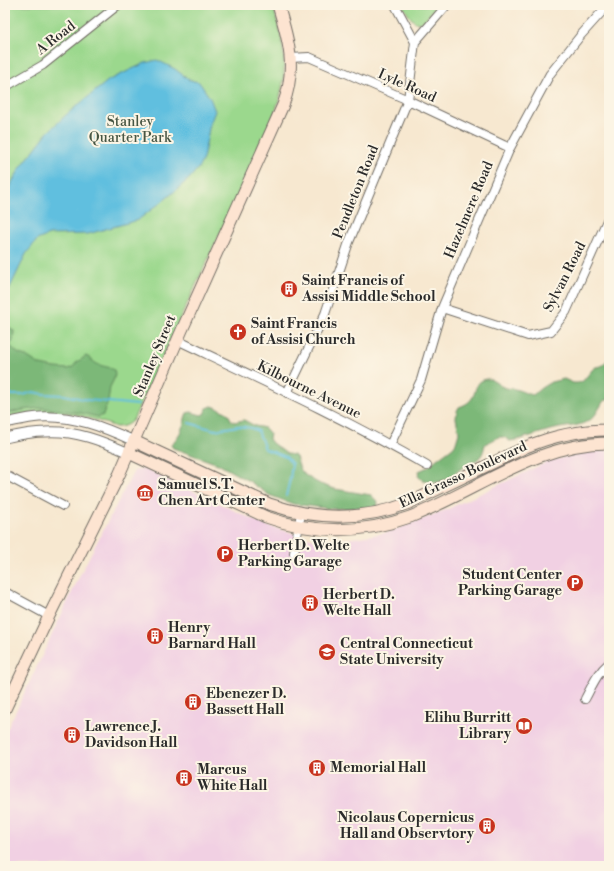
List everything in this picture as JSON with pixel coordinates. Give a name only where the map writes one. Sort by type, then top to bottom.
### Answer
[{"type":"main road","name":"Stanley Street","points":[[5,709],[129,453],[177,340],[283,106],[290,82],[290,58],[286,33],[278,5]]},
{"type":"main road","name":"Ella Grasso Boulevard","points":[[134,441],[261,500],[300,513],[337,517],[376,513],[409,503],[537,442],[556,436],[591,430],[609,430]]},
{"type":"main road","name":"Ella Grasso Boulevard","points":[[129,453],[274,520],[316,529],[336,530],[355,529],[397,522],[546,453],[579,445],[609,443]]},
{"type":"main road","points":[[452,483],[458,495]]},
{"type":"street","name":"A Road","points":[[5,87],[43,65],[118,5]]},
{"type":"street","points":[[395,5],[415,42],[447,5]]},
{"type":"street","name":"Hazelmere Road","points":[[390,445],[421,380],[442,308],[510,148],[550,74],[581,35],[608,5]]},
{"type":"street","name":"Pendleton Road","points":[[287,393],[325,314],[350,242],[408,100],[415,42]]},
{"type":"street","name":"Lyle Road","points":[[290,58],[309,57],[408,100],[510,148]]},
{"type":"street","name":"Sylvan Road","points":[[442,308],[528,336],[550,331],[566,312],[609,216]]},
{"type":"street","name":"Kilbourne Avenue","points":[[177,340],[287,393],[390,445],[427,466]]},
{"type":"street","points":[[5,423],[39,417],[66,418],[94,424],[134,441]]},
{"type":"street","points":[[5,438],[36,432],[65,432],[93,438],[129,453]]},
{"type":"street","points":[[5,475],[63,506]]},
{"type":"street","points":[[294,553],[300,513]]},
{"type":"street","points":[[5,592],[49,616]]},
{"type":"street","points":[[585,699],[596,678],[609,663]]},
{"type":"shaded area","name":"Central Connecticut State University","points":[[589,450],[609,450],[609,866],[5,866],[5,734],[83,569],[134,471],[144,468],[267,526],[314,539],[347,539],[385,533],[448,509],[547,462]]},
{"type":"green space","name":"Stanley Quarter Park","points":[[5,5],[273,5],[281,36],[284,56],[284,78],[274,115],[133,420],[123,426],[116,427],[68,413],[32,413],[5,417]]},
{"type":"green space","points":[[402,5],[437,5],[423,22],[419,23],[412,19]]},
{"type":"green space","points":[[5,328],[11,328],[14,331],[13,341],[10,345],[13,349],[19,354],[26,356],[40,365],[68,369],[73,367],[86,356],[101,366],[114,370],[114,379],[110,387],[108,402],[103,415],[98,417],[81,413],[42,408],[5,414]]},
{"type":"green space","points":[[609,359],[609,400],[605,400],[603,402],[590,420],[584,423],[549,430],[516,440],[510,441],[504,437],[499,437],[485,444],[482,453],[477,459],[442,481],[423,481],[418,476],[419,471],[428,467],[456,443],[459,433],[456,418],[457,411],[459,407],[470,401],[477,386],[483,380],[489,379],[504,388],[515,389],[533,395],[551,382],[564,379],[573,383],[583,381],[592,370],[601,366]]},
{"type":"green space","points":[[212,406],[226,412],[234,422],[244,420],[255,426],[265,428],[270,434],[269,439],[272,443],[287,454],[294,455],[300,469],[311,479],[335,489],[371,495],[378,502],[377,507],[332,509],[293,504],[269,495],[249,481],[218,464],[173,448],[171,445],[180,433],[187,413],[191,412],[201,415],[204,414],[207,408]]},
{"type":"water","points":[[157,60],[175,69],[189,80],[199,82],[210,98],[215,111],[210,124],[203,159],[199,167],[189,179],[138,220],[88,234],[49,235],[37,240],[26,254],[5,298],[5,194],[21,167],[47,133],[67,114],[109,80],[145,63]]},
{"type":"waterway","points":[[5,389],[12,395],[23,395],[33,392],[138,405]]},
{"type":"waterway","points":[[189,423],[215,430],[238,426],[251,428],[258,431],[265,449],[286,457],[292,464],[286,496]]},
{"type":"place","name":"Saint Francis of Assisi Middle School","points":[[289,289]]},
{"type":"place","name":"Saint Francis of Assisi Church","points":[[238,332]]},
{"type":"place","name":"Samuel S.T. Chen Art Center","points":[[145,493]]},
{"type":"place","name":"Herbert D. Welte Parking Garage","points":[[225,554]]},
{"type":"place","name":"Student Center Parking Garage","points":[[575,583]]},
{"type":"place","name":"Herbert D. Welte Hall","points":[[310,603]]},
{"type":"place","name":"Henry Barnard Hall","points":[[155,636]]},
{"type":"place","name":"Central Connecticut State University","points":[[327,652]]},
{"type":"place","name":"Ebenezer D. Bassett Hall","points":[[193,702]]},
{"type":"place","name":"Elihu Burritt Library","points":[[524,726]]},
{"type":"place","name":"Lawrence J. Davidson Hall","points":[[72,735]]},
{"type":"place","name":"Memorial Hall","points":[[317,768]]},
{"type":"place","name":"Marcus White Hall","points":[[184,778]]},
{"type":"place","name":"Nicolaus Copernicus Hall and Observtory","points":[[487,826]]}]
